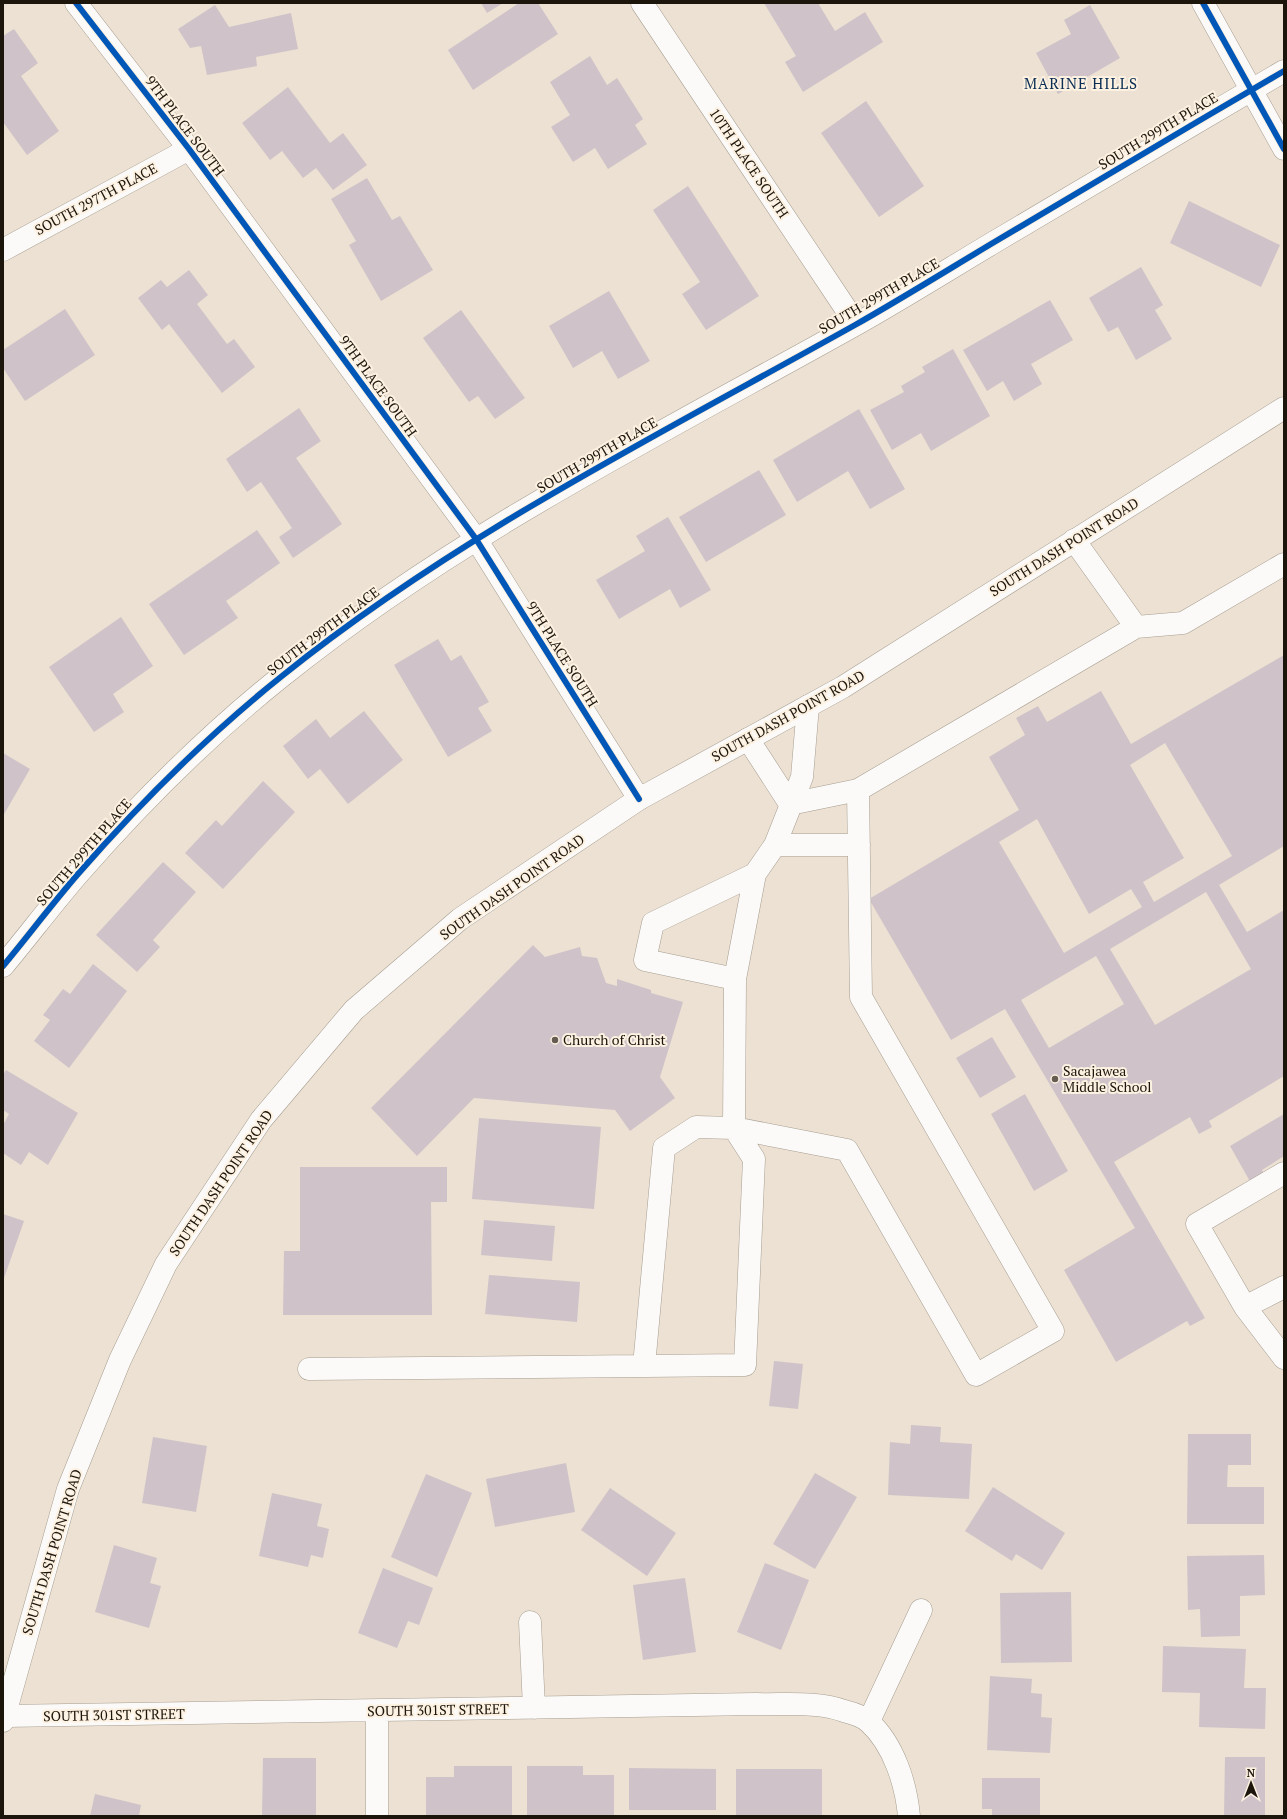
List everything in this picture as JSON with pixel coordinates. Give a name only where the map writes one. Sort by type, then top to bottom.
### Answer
[{"type":"street","name":"9TH PLACE SOUTH","points":[[76,3],[189,149],[476,539],[639,799]]},
{"type":"street","name":"10TH PLACE SOUTH","points":[[642,3],[856,324]]},
{"type":"street","points":[[1203,3],[1284,149]]},
{"type":"street","name":"SOUTH 299TH PLACE","points":[[3,966],[77,875],[139,807],[203,744],[281,676],[420,575],[476,539],[749,382],[856,324],[1284,71]]},
{"type":"street","name":"SOUTH 297TH PLACE","points":[[3,250],[189,149]]},
{"type":"street","name":"SOUTH DASH POINT ROAD","points":[[4,1719],[68,1489],[120,1360],[166,1264],[261,1120],[354,1010],[460,919],[639,799],[843,687],[1284,408]]},
{"type":"street","points":[[1074,540],[1136,627]]},
{"type":"street","points":[[790,804],[858,790],[1136,627],[1183,623],[1284,564]]},
{"type":"street","points":[[310,1369],[745,1365],[754,1158],[734,1128],[735,979],[755,874],[774,845],[802,777],[808,706]]},
{"type":"street","points":[[748,739],[790,804]]},
{"type":"street","points":[[644,1366],[664,1148],[696,1127],[734,1128],[847,1150],[976,1375],[1053,1331],[861,997],[858,790]]},
{"type":"street","points":[[774,845],[859,845]]},
{"type":"street","points":[[735,979],[645,960],[653,923],[755,874]]},
{"type":"street","points":[[1284,1173],[1197,1224],[1245,1307],[1284,1358]]},
{"type":"street","points":[[1245,1307],[1284,1287]]},
{"type":"street","points":[[909,1816],[900,1773],[887,1746],[869,1721],[921,1610]]},
{"type":"street","points":[[530,1622],[534,1708]]},
{"type":"street","name":"SOUTH 301ST STREET","points":[[4,1719],[756,1704],[813,1706],[844,1710],[869,1721]]},
{"type":"street","points":[[377,1711],[377,1816]]},
{"type":"building","points":[[481,3],[503,3],[487,13]]},
{"type":"building","points":[[519,3],[538,3],[558,34],[473,90],[448,50]]},
{"type":"building","points":[[764,3],[818,3],[835,31],[865,12],[883,42],[803,92],[785,62],[796,56]]},
{"type":"building","points":[[215,5],[229,27],[291,13],[298,49],[256,57],[257,66],[207,75],[201,46],[190,48],[178,29]]},
{"type":"building","points":[[1090,5],[1120,58],[1058,94],[1036,53],[1071,34],[1064,20]]},
{"type":"building","points":[[14,29],[38,63],[21,76],[59,131],[27,155],[3,122],[3,36]]},
{"type":"building","points":[[590,56],[607,85],[617,78],[643,119],[635,125],[647,144],[608,169],[595,148],[573,162],[551,127],[570,115],[550,82]]},
{"type":"building","points":[[288,87],[330,143],[343,133],[367,165],[333,190],[316,168],[303,178],[282,151],[270,160],[242,123]]},
{"type":"building","points":[[866,101],[924,186],[879,217],[821,133]]},
{"type":"building","points":[[367,178],[392,220],[400,216],[433,270],[381,301],[349,245],[356,241],[331,199]]},
{"type":"building","points":[[688,186],[759,296],[706,330],[682,294],[700,282],[653,210]]},
{"type":"building","points":[[1189,201],[1280,245],[1261,287],[1170,243]]},
{"type":"building","points":[[1141,267],[1163,305],[1155,310],[1172,339],[1136,360],[1118,327],[1108,332],[1089,298]]},
{"type":"building","points":[[189,270],[208,295],[197,304],[227,344],[234,339],[255,367],[222,393],[169,324],[162,330],[138,298],[161,280],[167,287]]},
{"type":"building","points":[[609,291],[650,361],[618,379],[602,351],[573,368],[549,326]]},
{"type":"building","points":[[1050,300],[1073,340],[1031,364],[1042,384],[1014,401],[1003,381],[987,391],[963,350]]},
{"type":"building","points":[[65,309],[95,355],[25,401],[3,368],[3,350]]},
{"type":"building","points":[[461,310],[525,398],[495,419],[478,396],[469,402],[423,338]]},
{"type":"building","points":[[953,349],[990,416],[931,451],[921,433],[892,450],[870,410],[904,392],[901,386],[925,372],[922,367]]},
{"type":"building","points":[[299,408],[321,441],[296,458],[342,524],[293,558],[279,537],[292,528],[261,482],[247,492],[226,459]]},
{"type":"building","points":[[859,409],[905,489],[870,509],[848,471],[797,502],[773,460]]},
{"type":"building","points":[[759,470],[786,515],[706,562],[679,517]]},
{"type":"building","points":[[668,517],[711,590],[680,608],[670,589],[619,619],[596,580],[645,551],[636,536]]},
{"type":"building","points":[[257,530],[280,563],[226,601],[238,618],[184,655],[149,604]]},
{"type":"building","points":[[121,617],[153,666],[113,694],[124,712],[94,732],[49,667]]},
{"type":"building","points":[[438,639],[451,661],[461,655],[489,702],[478,708],[492,731],[448,757],[394,665]]},
{"type":"building","points":[[1284,655],[1284,846],[1219,885],[1247,932],[1284,910],[1284,1076],[1209,1121],[1212,1127],[1199,1134],[1190,1117],[1114,1162],[1205,1318],[1190,1326],[1187,1321],[1116,1362],[1064,1270],[1135,1228],[1005,1009],[951,1040],[869,899],[1019,810],[989,757],[1025,735],[1016,718],[1038,706],[1047,722],[1101,691],[1131,744]],"holes":[[[1165,743],[1232,856],[1154,902],[1143,882],[1184,858],[1130,765]],[[1037,819],[1089,914],[1131,889],[1142,907],[1064,953],[999,842]],[[1206,892],[1251,969],[1155,1025],[1110,949]],[[1096,956],[1124,1004],[1049,1048],[1021,1000]]]},
{"type":"building","points":[[364,711],[403,760],[348,804],[320,769],[308,779],[283,746],[316,719],[330,738]]},
{"type":"building","points":[[3,753],[30,769],[3,816]]},
{"type":"building","points":[[263,781],[295,812],[223,889],[185,853],[216,820],[222,826]]},
{"type":"building","points":[[163,862],[196,892],[153,940],[160,947],[137,972],[96,935]]},
{"type":"building","name":"Church of Christ","points":[[533,945],[545,957],[580,947],[582,956],[597,958],[606,983],[617,986],[617,979],[651,990],[651,993],[683,1002],[660,1077],[675,1098],[630,1131],[615,1110],[474,1098],[417,1156],[371,1108]]},
{"type":"building","points":[[93,964],[127,991],[69,1068],[34,1041],[50,1020],[43,1015],[63,989],[70,994]]},
{"type":"building","points":[[992,1037],[1016,1077],[980,1098],[956,1058]]},
{"type":"building","points":[[6,1070],[78,1113],[48,1165],[29,1152],[21,1165],[3,1153],[3,1125],[9,1114],[3,1110],[3,1075]]},
{"type":"building","points":[[1025,1094],[1068,1171],[1034,1191],[991,1114]]},
{"type":"building","points":[[1284,1114],[1284,1156],[1262,1170],[1266,1177],[1252,1185],[1230,1146]]},
{"type":"building","points":[[479,1118],[601,1127],[594,1209],[472,1199]]},
{"type":"building","points":[[300,1167],[447,1167],[447,1202],[431,1202],[432,1315],[283,1315],[284,1251],[300,1251]]},
{"type":"building","points":[[3,1214],[24,1221],[3,1281]]},
{"type":"building","points":[[484,1220],[555,1226],[552,1261],[481,1255]]},
{"type":"building","points":[[489,1275],[580,1282],[577,1322],[485,1314]]},
{"type":"building","points":[[774,1361],[803,1364],[798,1409],[769,1406]]},
{"type":"building","points":[[911,1425],[941,1427],[940,1442],[972,1444],[969,1499],[888,1495],[890,1442],[910,1444]]},
{"type":"building","points":[[1188,1434],[1251,1434],[1251,1465],[1228,1465],[1227,1487],[1264,1487],[1264,1524],[1187,1524]]},
{"type":"building","points":[[153,1437],[207,1446],[196,1512],[142,1503]]},
{"type":"building","points":[[566,1463],[575,1512],[495,1527],[486,1479]]},
{"type":"building","points":[[815,1473],[857,1497],[815,1569],[773,1544]]},
{"type":"building","points":[[426,1474],[472,1493],[437,1577],[391,1557]]},
{"type":"building","points":[[993,1487],[1065,1533],[1042,1570],[1016,1554],[1012,1561],[965,1531]]},
{"type":"building","points":[[610,1488],[676,1533],[647,1576],[581,1530]]},
{"type":"building","points":[[272,1493],[322,1504],[317,1526],[329,1529],[323,1558],[311,1555],[308,1567],[259,1556]]},
{"type":"building","points":[[114,1545],[157,1558],[150,1583],[161,1586],[149,1628],[95,1612]]},
{"type":"building","points":[[1264,1555],[1265,1595],[1240,1596],[1240,1636],[1201,1637],[1200,1609],[1188,1610],[1187,1556]]},
{"type":"building","points":[[765,1563],[809,1580],[781,1650],[737,1632]]},
{"type":"building","points":[[383,1568],[433,1588],[419,1625],[408,1621],[397,1648],[358,1633]]},
{"type":"building","points":[[685,1578],[696,1652],[643,1660],[633,1585]]},
{"type":"building","points":[[1071,1592],[1072,1662],[1001,1663],[1000,1593]]},
{"type":"building","points":[[1163,1646],[1246,1649],[1244,1688],[1266,1688],[1265,1729],[1199,1727],[1200,1693],[1162,1692]]},
{"type":"building","points":[[990,1676],[1032,1679],[1031,1693],[1042,1694],[1041,1717],[1052,1718],[1050,1753],[987,1750]]},
{"type":"building","points":[[1225,1757],[1265,1757],[1265,1816],[1224,1816]]},
{"type":"building","points":[[263,1758],[316,1758],[316,1815],[262,1816]]},
{"type":"building","points":[[454,1766],[512,1766],[512,1816],[426,1816],[426,1777],[454,1777]]},
{"type":"building","points":[[527,1766],[583,1766],[583,1775],[614,1775],[614,1816],[527,1816]]},
{"type":"building","points":[[629,1768],[716,1769],[716,1810],[629,1810]]},
{"type":"building","points":[[736,1769],[822,1769],[822,1816],[736,1816]]},
{"type":"building","points":[[982,1778],[1040,1778],[1040,1816],[992,1816],[992,1809],[982,1809]]},
{"type":"building","points":[[95,1794],[141,1805],[139,1816],[90,1816]]},
{"type":"cycle path","points":[[76,3],[189,149],[476,539],[639,799]]},
{"type":"cycle path","points":[[1203,3],[1284,149]]},
{"type":"cycle path","points":[[3,966],[78,874],[126,821],[176,770],[228,722],[282,676],[349,625],[418,577],[561,488],[872,315],[1284,71]]},
{"type":"place","name":"Church of Christ","points":[[555,1040]]},
{"type":"place","name":"Sacajawea Middle School","points":[[1055,1079]]},
{"type":"district","name":"MARINE HILLS","points":[[1081,84]]}]
